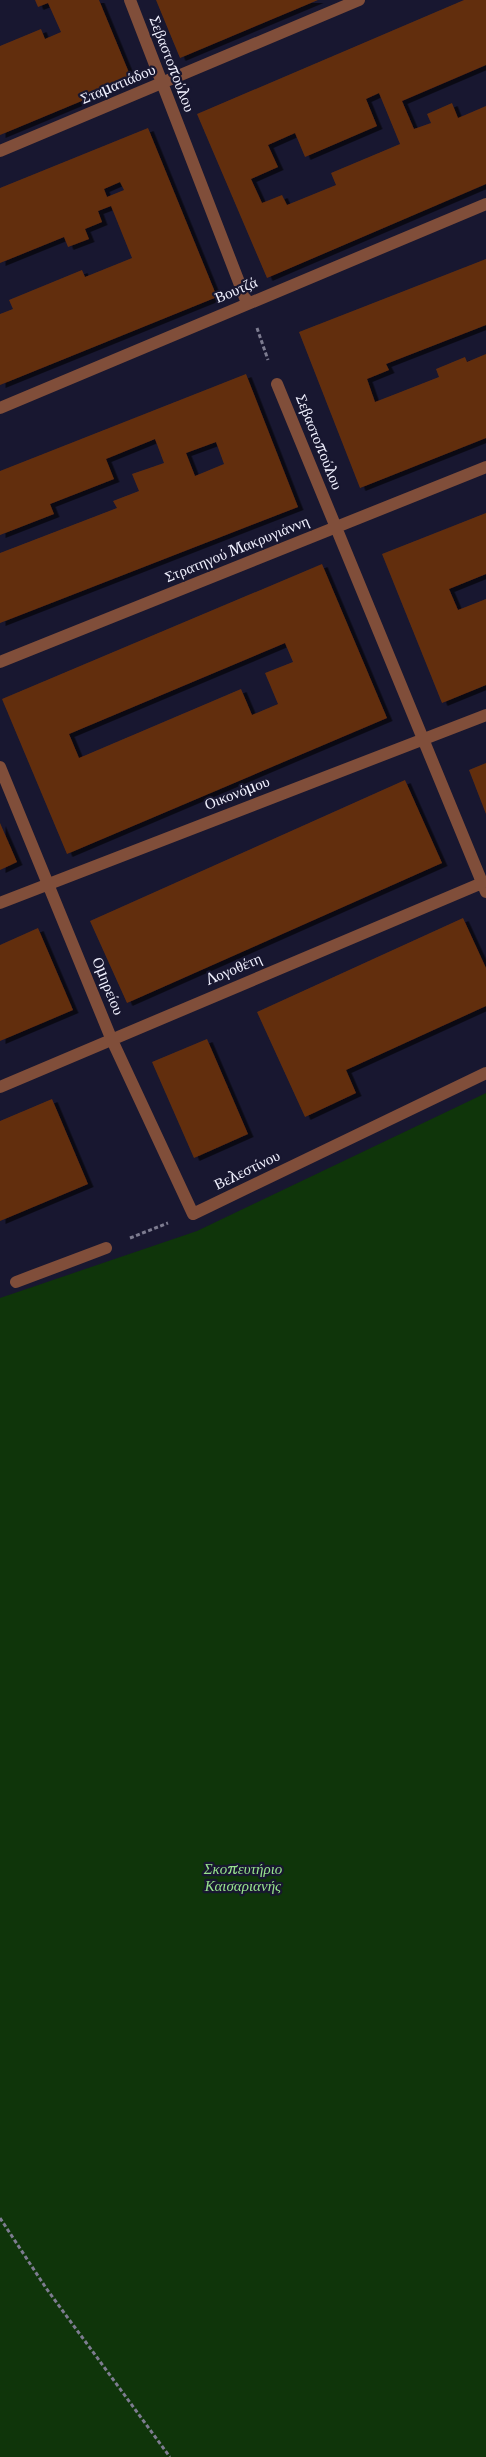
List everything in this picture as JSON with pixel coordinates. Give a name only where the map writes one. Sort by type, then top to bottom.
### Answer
[{"type":"street","name":"Σεβαστοπούλου","points":[[130,0],[247,303]]},
{"type":"street","name":"Σταματιάδου","points":[[0,151],[360,0]]},
{"type":"street","name":"Βουτζά","points":[[0,408],[486,204]]},
{"type":"street","name":"Σεβαστοπούλου","points":[[277,384],[484,888]]},
{"type":"street","name":"Στρατηγού Μακρυγιάννη","points":[[0,662],[486,467]]},
{"type":"street","name":"Οικονόμου","points":[[0,903],[49,882],[486,714]]},
{"type":"street","name":"Ομηρείου","points":[[0,767],[49,882],[111,1038],[192,1214]]},
{"type":"street","name":"Λογοθέτη","points":[[0,1087],[111,1038],[484,888]]},
{"type":"street","name":"Βελεστίνου","points":[[192,1214],[486,1073]]},
{"type":"street","points":[[16,1282],[106,1248]]},
{"type":"path","name":"Σεβαστοπούλου","points":[[247,303],[277,384]]},
{"type":"path","points":[[106,1248],[192,1214]]},
{"type":"path","points":[[0,2218],[46,2288],[170,2457]]},
{"type":"green space","name":"Σκοπευτήριο Καισαριανής","points":[[486,1093],[486,2457],[0,2457],[0,1298],[197,1231]]},
{"type":"building","points":[[35,0],[99,0],[132,80],[0,135],[0,46],[41,29],[45,39],[61,32],[48,3],[38,7]]},
{"type":"building","points":[[156,0],[318,0],[180,58]]},
{"type":"building","points":[[464,0],[486,0],[486,65],[402,101],[414,129],[431,123],[427,114],[452,103],[458,118],[486,106],[486,184],[267,278],[197,114]],"holes":[[[379,93],[400,144],[331,173],[336,185],[287,205],[282,195],[262,203],[251,179],[278,167],[268,145],[295,133],[305,157],[377,126],[366,99]]]},
{"type":"building","points":[[148,128],[217,297],[0,385],[0,314],[13,309],[9,300],[82,270],[85,277],[132,258],[111,206],[98,211],[102,222],[85,229],[89,239],[68,247],[64,237],[0,263],[0,188]],"holes":[[[120,182],[124,190],[107,197],[104,189]]]},
{"type":"building","points":[[486,259],[486,325],[386,364],[389,370],[367,379],[375,402],[439,377],[436,369],[465,357],[467,362],[486,354],[486,438],[360,488],[299,332]]},
{"type":"building","points":[[246,374],[298,507],[0,623],[0,553],[117,508],[113,501],[139,491],[132,474],[164,463],[155,439],[106,459],[114,479],[50,504],[54,514],[0,535],[0,471]],"holes":[[[216,442],[224,464],[195,476],[186,453]]]},
{"type":"building","points":[[486,513],[486,574],[449,589],[458,610],[486,599],[486,685],[442,703],[382,554]]},
{"type":"building","points":[[322,564],[387,718],[67,854],[2,699]],"holes":[[[285,643],[293,662],[265,673],[278,704],[252,715],[241,689],[79,758],[69,734]]]},
{"type":"building","points":[[486,763],[486,814],[469,770]]},
{"type":"building","points":[[405,780],[442,863],[127,1003],[90,921]]},
{"type":"building","points":[[0,823],[17,862],[0,870]]},
{"type":"building","points":[[463,918],[486,968],[486,1006],[346,1070],[356,1093],[305,1117],[257,1012]]},
{"type":"building","points":[[38,928],[73,1010],[0,1041],[0,945]]},
{"type":"building","points":[[207,1039],[248,1134],[194,1158],[152,1062]]},
{"type":"building","points":[[52,1099],[88,1184],[0,1221],[0,1121]]}]
